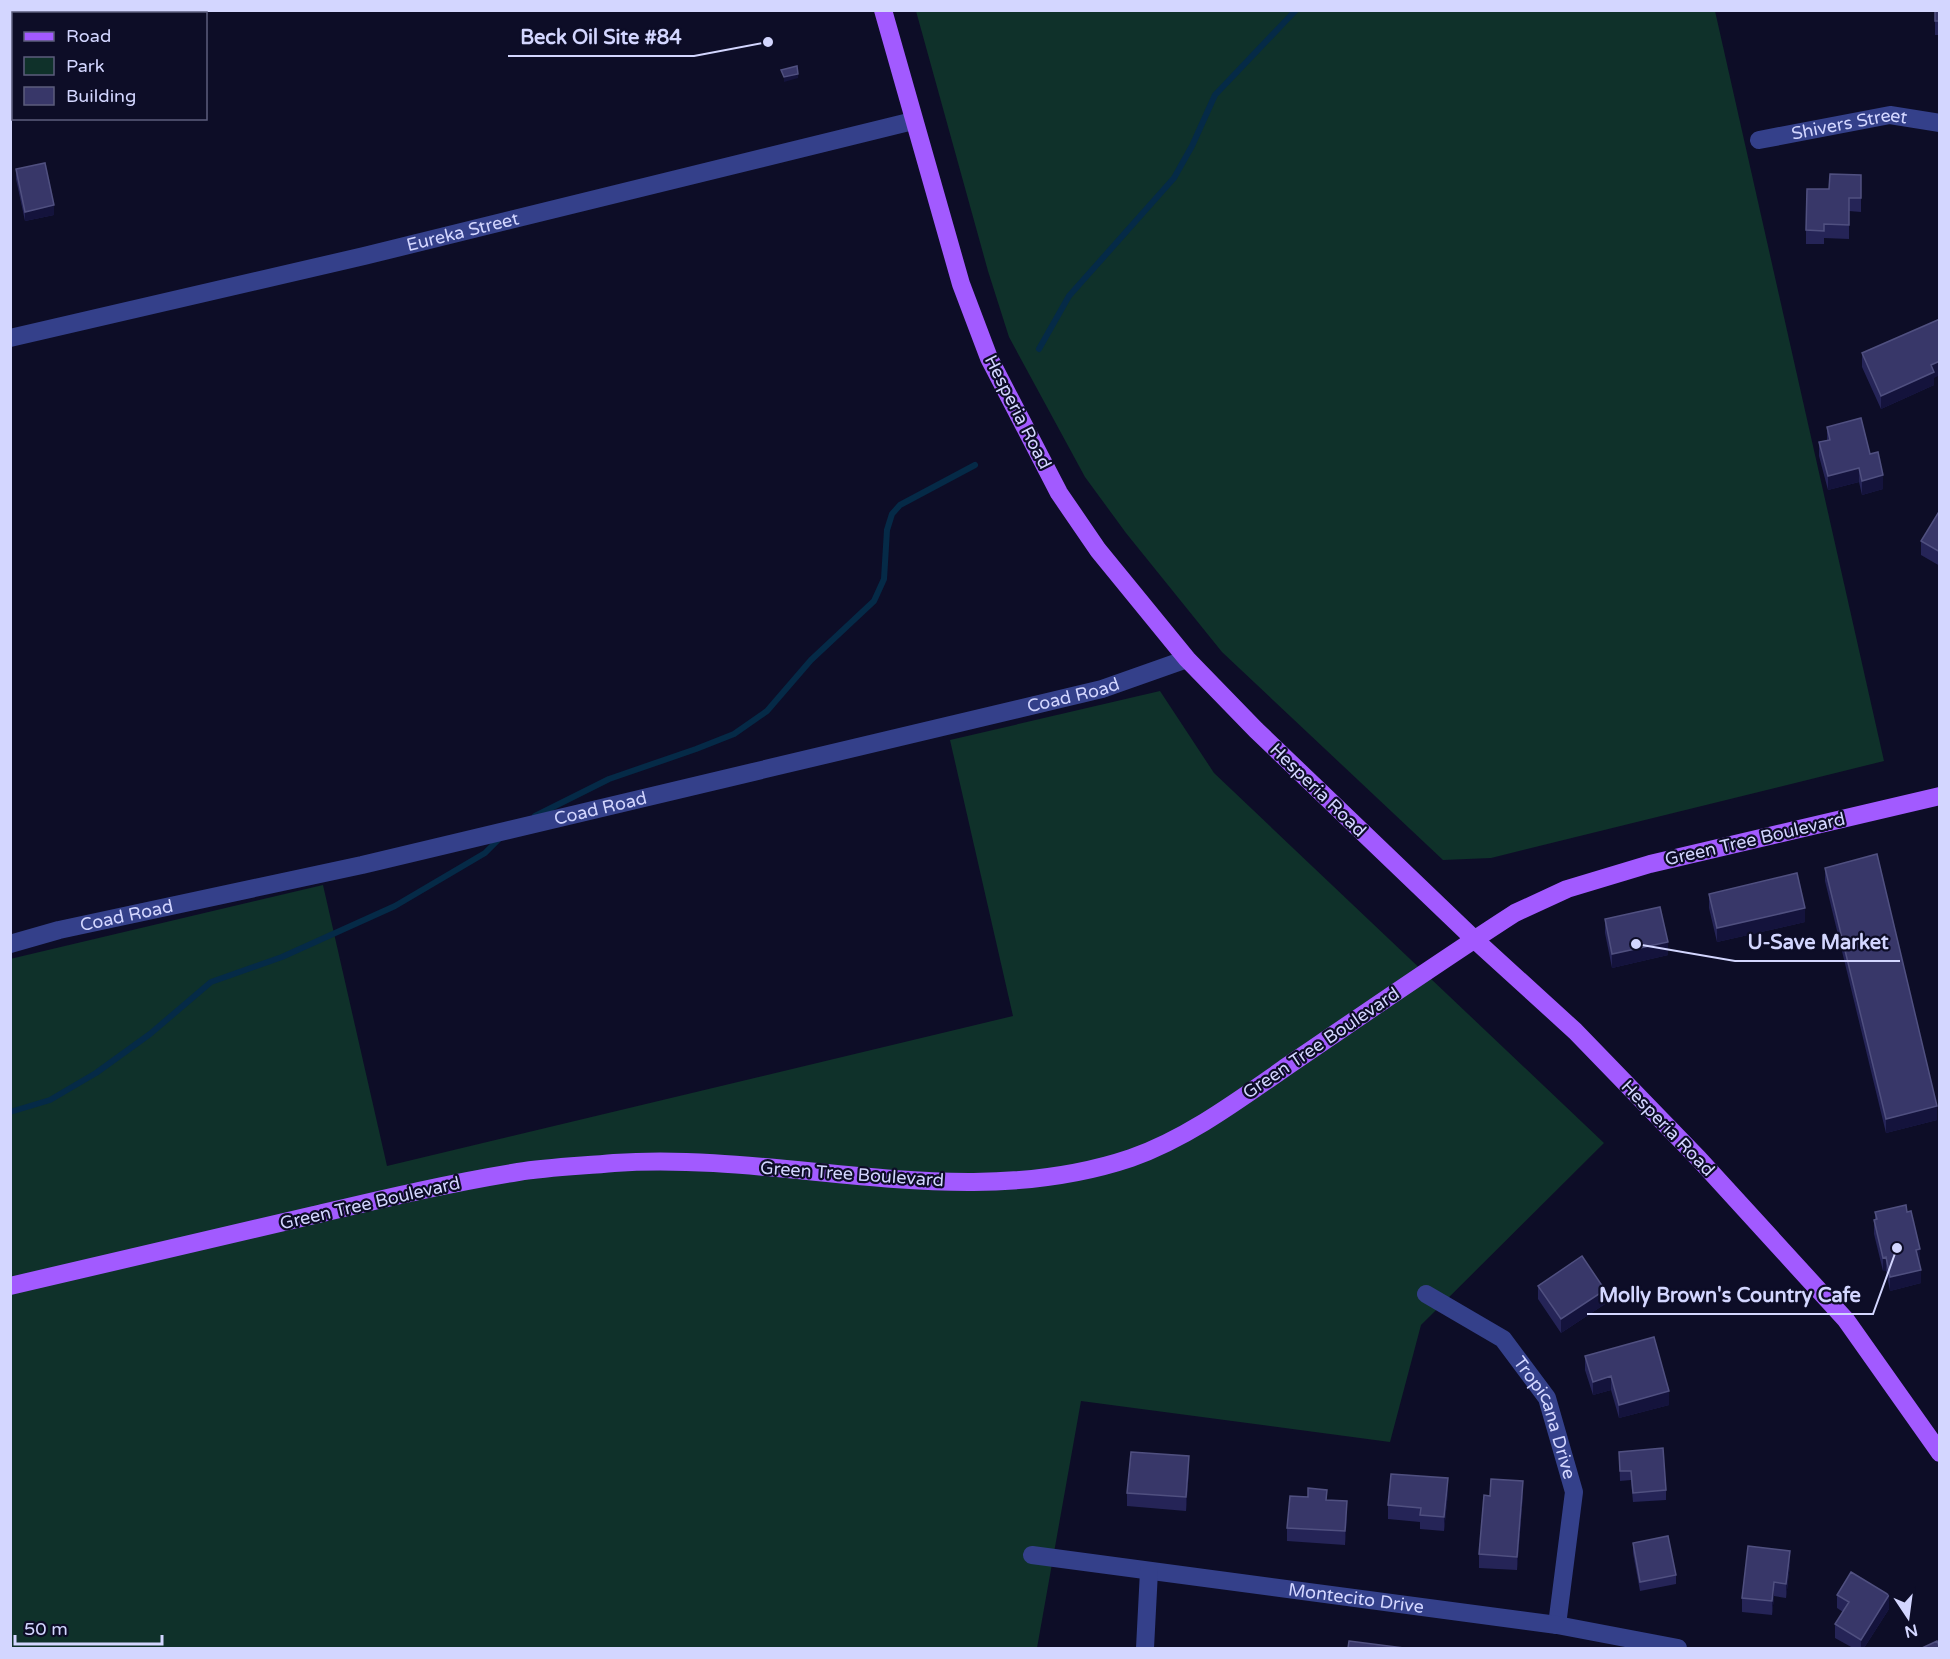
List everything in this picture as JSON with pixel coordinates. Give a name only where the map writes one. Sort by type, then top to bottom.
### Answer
[{"type":"main road","name":"Hesperia Road","points":[[884,10],[961,284],[989,358],[1059,493],[1098,550],[1187,659],[1256,730],[1474,939],[1575,1031],[1699,1159],[1846,1320],[1940,1453]]},
{"type":"main road","name":"Green Tree Boulevard","points":[[10,1286],[435,1187],[522,1171],[619,1163],[715,1163],[909,1181],[1004,1181],[1057,1176],[1096,1167],[1132,1157],[1167,1143],[1223,1110],[1474,939],[1515,913],[1567,889],[1680,856],[1940,796]]},
{"type":"street","name":"Shivers Street","points":[[1759,140],[1890,115],[1940,123]]},
{"type":"street","name":"Eureka Street","points":[[10,338],[373,254],[914,121]]},
{"type":"street","name":"Coad Road","points":[[10,944],[59,930],[362,865],[1102,689],[1187,659]]},
{"type":"street","name":"Tropicana Drive","points":[[1426,1294],[1503,1339],[1547,1398],[1574,1492],[1557,1625]]},
{"type":"street","name":"Montecito Drive","points":[[1032,1555],[1557,1625],[1678,1648]]},
{"type":"street","points":[[1145,1648],[1149,1571]]},
{"type":"green space","points":[[916,11],[1715,11],[1884,761],[1491,858],[1443,860],[1222,652],[1126,533],[1085,477],[1009,337],[988,271]]},
{"type":"green space","points":[[1160,691],[1214,773],[1604,1143],[1421,1325],[1390,1442],[1081,1401],[1037,1648],[11,1648],[10,959],[323,885],[387,1166],[1013,1016],[950,740]]},
{"type":"building","points":[[1935,10],[1940,10],[1940,21],[1935,21]]},
{"type":"building","points":[[797,66],[798,74],[784,77],[781,70]]},
{"type":"building","points":[[45,163],[54,205],[25,212],[16,169]]},
{"type":"building","points":[[1830,174],[1861,175],[1861,198],[1849,198],[1849,225],[1824,224],[1824,231],[1806,230],[1807,189],[1829,189]]},
{"type":"building","points":[[1940,319],[1940,361],[1931,365],[1934,372],[1881,396],[1862,353]]},
{"type":"building","points":[[1861,418],[1870,454],[1878,452],[1883,475],[1862,481],[1859,468],[1828,476],[1819,442],[1830,440],[1827,427]]},
{"type":"building","points":[[1940,510],[1940,552],[1921,541]]},
{"type":"building","points":[[1877,854],[1937,1106],[1886,1119],[1825,868]]},
{"type":"building","points":[[1797,873],[1805,908],[1717,928],[1709,894]]},
{"type":"building","points":[[1660,907],[1668,942],[1612,954],[1605,919]]},
{"type":"building","points":[[1906,1205],[1907,1212],[1911,1211],[1920,1249],[1916,1250],[1921,1270],[1890,1277],[1874,1220],[1877,1219],[1875,1212]]},
{"type":"building","points":[[1582,1256],[1605,1290],[1561,1319],[1538,1286]]},
{"type":"building","points":[[1654,1337],[1669,1391],[1619,1405],[1611,1376],[1593,1382],[1585,1356]]},
{"type":"building","points":[[1663,1448],[1666,1490],[1633,1493],[1631,1471],[1620,1471],[1619,1452]]},
{"type":"building","points":[[1131,1452],[1189,1456],[1186,1497],[1127,1493]]},
{"type":"building","points":[[1391,1474],[1448,1478],[1444,1517],[1420,1515],[1421,1508],[1388,1505]]},
{"type":"building","points":[[1491,1479],[1523,1481],[1517,1557],[1479,1554],[1484,1495],[1490,1496]]},
{"type":"building","points":[[1308,1488],[1327,1490],[1326,1500],[1347,1501],[1345,1531],[1287,1528],[1290,1496],[1308,1497]]},
{"type":"building","points":[[1668,1536],[1676,1575],[1640,1582],[1633,1543]]},
{"type":"building","points":[[1748,1546],[1790,1551],[1786,1584],[1774,1582],[1772,1601],[1742,1598]]},
{"type":"building","points":[[1851,1572],[1889,1595],[1861,1640],[1835,1624],[1849,1602],[1837,1595]]},
{"type":"building","points":[[1349,1641],[1404,1648],[1348,1648]]},
{"type":"building","points":[[1937,1641],[1940,1648],[1922,1648]]},
{"type":"waterway","points":[[91,12],[96,10]]},
{"type":"waterway","points":[[1039,349],[1069,296],[1174,178],[1192,146],[1215,95],[1296,10]]},
{"type":"waterway","points":[[535,816],[609,779],[734,734],[767,711],[811,660],[874,601],[884,579],[887,530],[892,514],[900,505],[975,465]]},
{"type":"waterway","points":[[10,1112],[50,1100],[96,1073],[150,1034],[211,982],[282,957],[395,906],[485,853],[501,837]]},
{"type":"place","name":"Beck Oil Site #84","points":[[768,42]]},
{"type":"place","name":"U-Save Market","points":[[1636,944]]},
{"type":"place","name":"Molly Brown's Country Cafe","points":[[1897,1248]]}]
